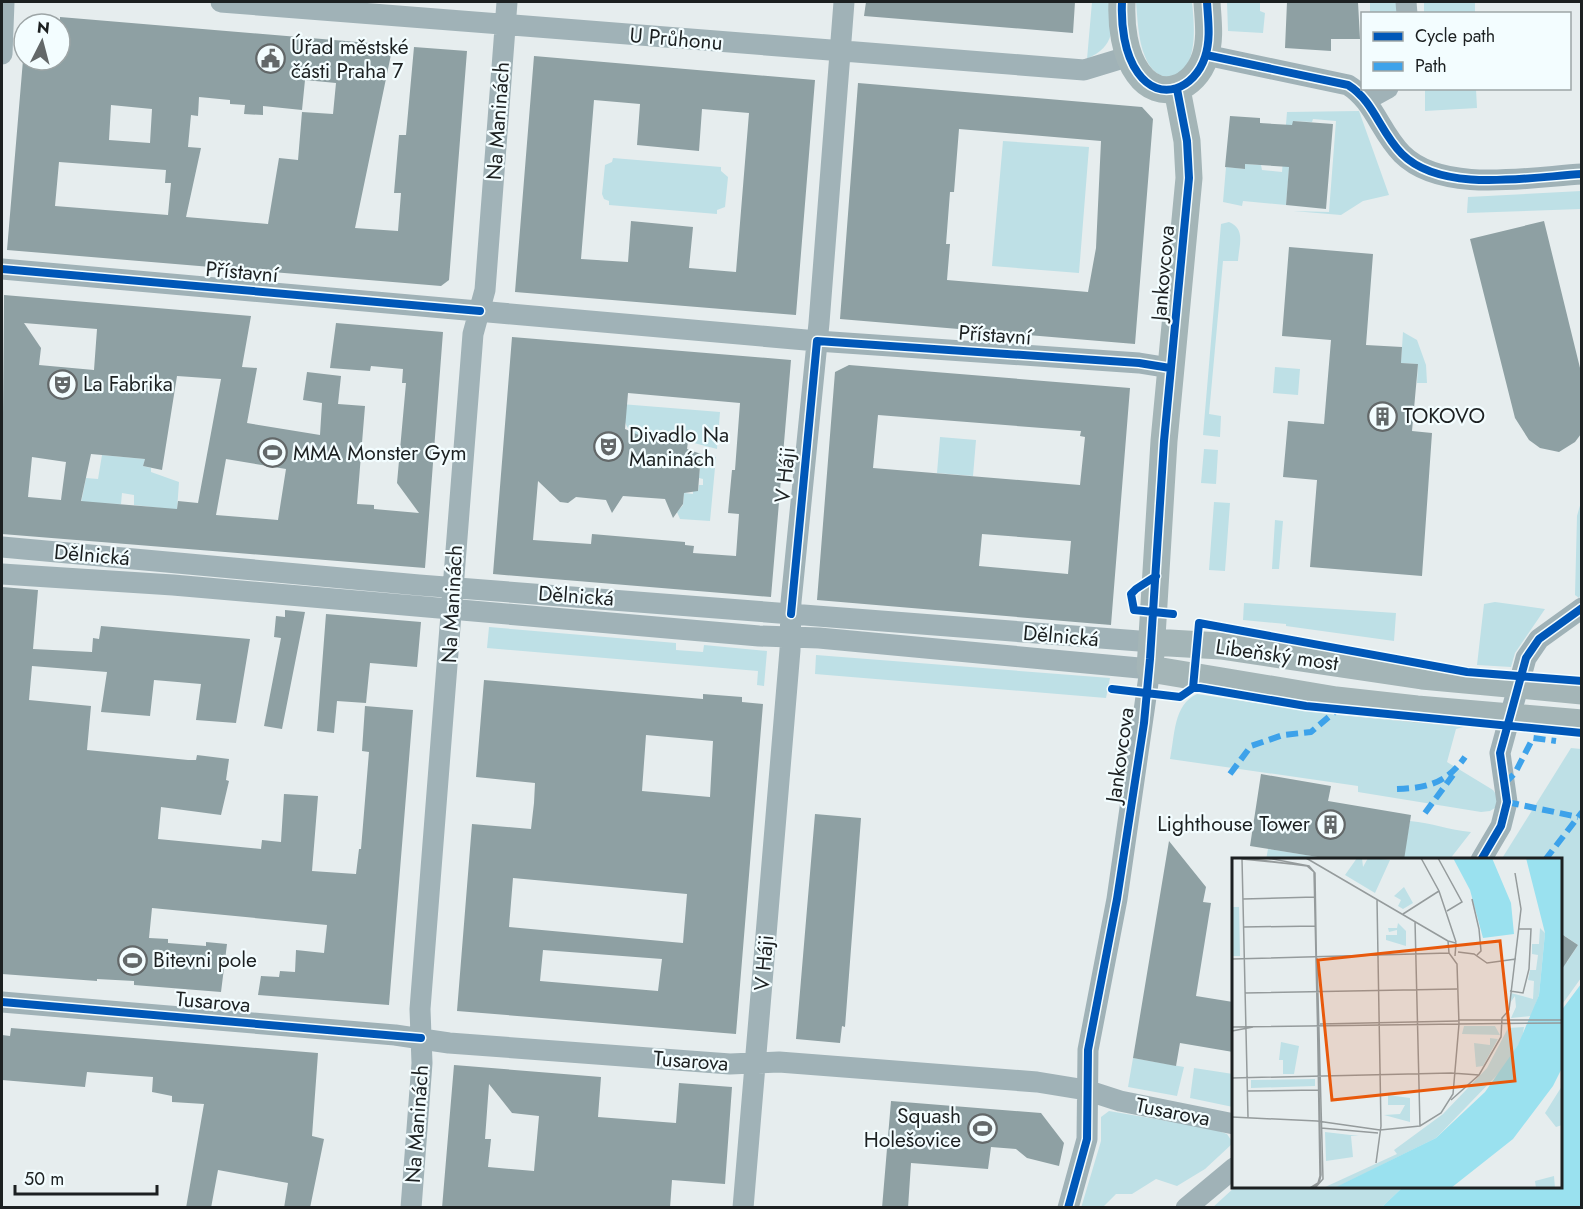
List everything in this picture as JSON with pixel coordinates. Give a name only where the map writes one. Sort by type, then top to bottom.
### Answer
[{"type":"main road","points":[[1122,2],[1124,33],[1130,56],[1138,73],[1148,83],[1159,88],[1177,89],[1189,84],[1198,73],[1206,55],[1209,32],[1207,2]]},
{"type":"main road","name":"Jankovcova","points":[[1151,656],[1170,368],[1175,345],[1189,178],[1187,141],[1177,89]]},
{"type":"main road","name":"Libeňský most","points":[[1151,656],[1221,646],[1466,681],[1581,690]]},
{"type":"main road","name":"Libeňský most","points":[[1151,656],[1336,700],[1581,723]]},
{"type":"street","points":[[2,54],[4,2]]},
{"type":"street","name":"U Průhonu","points":[[220,2],[1084,70],[1130,56]]},
{"type":"street","name":"Na Maninách","points":[[411,1208],[422,1063],[420,1009],[449,661],[452,587],[473,334],[485,290],[507,2]]},
{"type":"street","name":"V Háji","points":[[743,1208],[844,2]]},
{"type":"street","points":[[1206,55],[1348,85],[1366,100],[1402,154],[1423,167],[1447,177],[1472,180],[1581,174]]},
{"type":"street","points":[[1366,100],[1384,90]]},
{"type":"street","name":"Přístavní","points":[[2,269],[817,341],[1139,363],[1170,368]]},
{"type":"street","name":"Dělnická","points":[[2,547],[791,614],[1151,656]]},
{"type":"street","name":"Dělnická","points":[[2,574],[173,585],[451,610],[1085,660],[1151,656]]},
{"type":"street","points":[[1482,858],[1501,826],[1507,802],[1499,763],[1503,740],[1532,648],[1539,639],[1581,608]]},
{"type":"street","name":"Jankovcova","points":[[1068,1208],[1087,1139],[1088,1050],[1117,899],[1151,656]]},
{"type":"street","name":"Tusarova","points":[[2,1002],[421,1038],[461,1044],[756,1064],[779,1062],[1037,1082],[1086,1090],[1120,1101],[1232,1124]]},
{"type":"street","points":[[1186,1208],[1232,1169]]},
{"type":"shaded area","points":[[1092,2],[1113,2],[1112,29],[1108,42],[1103,48],[1087,59]]},
{"type":"shaded area","points":[[1136,2],[1192,2],[1193,45],[1191,56],[1180,73],[1164,77],[1150,66],[1141,43]]},
{"type":"shaded area","points":[[1227,2],[1260,2],[1260,11],[1265,13],[1263,33],[1228,31]]},
{"type":"shaded area","points":[[1370,2],[1398,2],[1398,12],[1370,12]]},
{"type":"shaded area","points":[[1424,2],[1475,2],[1475,12],[1424,12]]},
{"type":"shaded area","points":[[1425,90],[1476,90],[1477,108],[1425,111]]},
{"type":"shaded area","points":[[1359,111],[1389,195],[1363,201],[1341,215],[1293,211],[1329,212],[1336,121],[1313,119],[1312,122],[1293,121],[1286,205],[1243,201],[1242,206],[1223,202],[1226,167],[1245,169],[1245,164],[1261,165],[1262,170],[1282,172],[1287,112]]},
{"type":"shaded area","points":[[1003,141],[1089,147],[1079,273],[992,266]]},
{"type":"shaded area","points":[[613,158],[721,167],[721,171],[728,177],[725,207],[717,210],[717,214],[609,205],[609,201],[604,199],[602,194],[605,165],[612,162]]},
{"type":"shaded area","points":[[1581,191],[1581,209],[1467,213],[1468,197]]},
{"type":"shaded area","points":[[1229,222],[1238,229],[1240,243],[1238,261],[1223,261],[1209,414],[1221,416],[1220,437],[1203,435],[1221,224]]},
{"type":"shaded area","points":[[1403,332],[1417,340],[1426,365],[1427,383],[1417,383],[1418,364],[1401,363]]},
{"type":"shaded area","points":[[1275,367],[1300,369],[1298,395],[1273,393]]},
{"type":"shaded area","points":[[621,404],[720,412],[717,449],[671,437],[668,431],[665,437],[649,435],[644,438],[637,435],[626,426]]},
{"type":"shaded area","points":[[940,437],[976,440],[973,476],[937,473]]},
{"type":"shaded area","points":[[1204,449],[1218,450],[1216,484],[1201,483]]},
{"type":"shaded area","points":[[701,454],[716,457],[710,521],[680,519],[677,512],[683,505],[684,493],[693,494],[693,491],[698,491],[699,485],[703,485],[703,479],[699,478]]},
{"type":"shaded area","points":[[102,455],[145,459],[143,466],[151,468],[151,472],[179,482],[177,510],[134,505],[134,495],[122,493],[121,504],[81,503],[86,478],[98,479]]},
{"type":"shaded area","points":[[1214,502],[1230,503],[1225,571],[1209,570]]},
{"type":"shaded area","points":[[1581,502],[1582,591],[1579,598],[1575,595],[1577,516]]},
{"type":"shaded area","points":[[1275,520],[1283,521],[1279,569],[1272,569]]},
{"type":"shaded area","points":[[1495,602],[1545,609],[1515,653],[1511,667],[1477,665],[1484,604]]},
{"type":"shaded area","points":[[1244,603],[1396,613],[1394,641],[1286,626],[1286,624],[1243,620]]},
{"type":"shaded area","points":[[489,627],[676,643],[676,650],[703,652],[704,645],[767,651],[764,686],[757,685],[758,671],[487,648]]},
{"type":"shaded area","points":[[816,655],[1110,678],[1106,698],[815,674]]},
{"type":"shaded area","points":[[1197,694],[1328,714],[1463,727],[1456,729],[1447,762],[1493,790],[1498,797],[1498,806],[1490,811],[1481,812],[1358,792],[1358,786],[1170,759],[1179,713],[1189,699]]},
{"type":"shaded area","points":[[1571,748],[1581,749],[1581,978],[1562,1005],[1562,959],[1567,962],[1578,945],[1565,936],[1562,940],[1562,858],[1502,858]]},
{"type":"shaded area","points":[[1410,821],[1471,832],[1451,858],[1403,858]]},
{"type":"shaded area","points":[[1268,849],[1324,858],[1266,858]]},
{"type":"shaded area","points":[[1133,1058],[1184,1067],[1177,1096],[1128,1087]]},
{"type":"shaded area","points":[[1194,1068],[1232,1074],[1232,1107],[1190,1098]]},
{"type":"shaded area","points":[[1109,1111],[1213,1129],[1227,1134],[1232,1144],[1205,1169],[1177,1186],[1156,1179],[1132,1194],[1116,1194],[1103,1207],[1081,1208],[1101,1141],[1101,1117]]},
{"type":"shaded area","points":[[1234,1188],[1402,1188],[1382,1207],[1212,1208]]},
{"type":"water","points":[[1581,984],[1581,1207],[1382,1207],[1402,1188],[1562,1188],[1562,1010]]},
{"type":"building","points":[[866,2],[1075,2],[1073,33],[864,16]]},
{"type":"building","points":[[1287,2],[1358,2],[1360,39],[1331,39],[1331,51],[1285,48]]},
{"type":"building","points":[[72,18],[393,45],[355,228],[398,231],[401,193],[394,193],[399,135],[406,135],[414,47],[467,51],[449,280],[441,286],[7,250],[22,72],[72,72]],"holes":[[[305,80],[336,83],[333,114],[302,112],[298,160],[279,158],[268,224],[186,217],[201,148],[188,147],[191,115],[198,116],[199,97],[230,100],[230,104],[245,105],[244,114],[263,115],[263,106],[302,110]],[[111,105],[152,109],[150,143],[109,140]],[[59,162],[166,170],[165,183],[171,183],[168,215],[55,206]]]},
{"type":"building","points":[[534,56],[815,80],[796,315],[515,292]],"holes":[[[594,100],[640,104],[637,145],[699,151],[702,109],[749,113],[736,272],[689,268],[693,227],[631,221],[628,262],[581,259]]]},
{"type":"building","points":[[858,83],[1142,107],[1153,119],[1135,344],[840,319]],"holes":[[[959,129],[1101,141],[1096,248],[1088,292],[947,280],[950,244],[946,244],[950,192],[954,192]]]},
{"type":"building","points":[[1230,116],[1260,118],[1260,123],[1292,125],[1293,121],[1333,124],[1326,209],[1286,205],[1289,167],[1245,164],[1245,169],[1225,167]]},
{"type":"building","points":[[1544,221],[1581,372],[1581,434],[1575,442],[1559,452],[1540,448],[1529,440],[1515,418],[1470,239]]},
{"type":"building","points":[[1289,247],[1373,254],[1366,345],[1402,347],[1401,363],[1418,364],[1412,431],[1432,433],[1422,576],[1310,567],[1317,480],[1283,477],[1288,421],[1324,424],[1331,340],[1282,336]]},
{"type":"building","points":[[4,295],[251,316],[242,367],[257,368],[247,423],[320,435],[322,403],[303,400],[307,372],[341,376],[338,404],[365,406],[357,504],[374,505],[374,509],[419,513],[397,483],[406,383],[402,383],[403,369],[371,366],[370,371],[330,368],[336,323],[443,332],[425,568],[2,534]],"holes":[[[24,323],[97,329],[94,370],[39,365],[41,348]],[[177,376],[221,379],[198,503],[178,501],[177,509],[81,501],[91,454],[145,459],[143,466],[162,470]],[[32,457],[66,462],[61,500],[28,497]],[[226,459],[286,469],[278,520],[216,515]]]},
{"type":"building","points":[[512,337],[791,360],[771,597],[493,574]],"holes":[[[628,393],[740,403],[735,470],[732,470],[728,513],[739,514],[736,556],[693,553],[694,546],[685,545],[685,542],[592,534],[591,544],[533,540],[538,481],[560,502],[568,503],[576,497],[606,500],[612,513],[623,496],[665,499],[673,518],[683,504],[684,493],[698,491],[701,454],[687,449],[688,441],[667,436],[641,436],[625,429]]]},
{"type":"building","points":[[849,365],[1130,388],[1111,625],[817,600],[835,372]],"holes":[[[878,415],[1081,431],[1080,436],[1085,437],[1080,485],[873,468]],[[982,534],[1071,541],[1068,574],[979,566]]]},
{"type":"building","points":[[2,587],[38,590],[33,649],[92,652],[93,638],[99,639],[101,626],[250,639],[236,723],[196,720],[201,684],[154,680],[150,716],[101,712],[107,672],[32,666],[29,700],[91,706],[87,750],[188,760],[196,760],[197,755],[229,759],[226,780],[229,781],[221,815],[161,807],[158,839],[261,849],[262,840],[281,842],[284,794],[318,796],[312,871],[356,874],[359,849],[361,849],[369,752],[362,751],[365,706],[413,710],[389,1005],[258,995],[261,976],[279,977],[280,971],[295,972],[296,950],[324,953],[327,925],[152,908],[149,938],[168,939],[168,943],[206,946],[206,942],[227,944],[221,992],[134,985],[134,981],[97,979],[97,981],[2,974]]},
{"type":"building","points":[[285,610],[305,612],[282,729],[264,726],[281,638],[274,637],[276,616],[285,617]]},
{"type":"building","points":[[326,614],[421,622],[417,667],[370,663],[366,703],[337,701],[334,733],[317,731]]},
{"type":"building","points":[[484,680],[703,699],[703,694],[742,697],[742,702],[763,704],[736,1034],[457,1011],[472,824],[531,829],[534,803],[535,783],[476,777]],"holes":[[[646,735],[713,741],[710,797],[642,791]],[[513,878],[687,894],[683,943],[509,927]],[[543,950],[662,959],[658,991],[540,981]]]},
{"type":"building","name":"Lighthouse Tower","points":[[1261,774],[1331,786],[1328,801],[1411,815],[1404,858],[1324,858],[1250,846]]},
{"type":"building","points":[[815,814],[861,818],[845,1027],[842,1026],[840,1043],[796,1039]]},
{"type":"building","points":[[1169,841],[1206,887],[1203,902],[1211,903],[1196,996],[1232,1002],[1232,1052],[1180,1043],[1176,1066],[1133,1058]]},
{"type":"building","points":[[1562,934],[1578,945],[1562,969]]},
{"type":"building","points":[[11,1028],[318,1053],[312,1136],[324,1139],[310,1208],[284,1208],[288,1183],[218,1170],[211,1208],[186,1208],[204,1104],[172,1102],[172,1096],[152,1092],[153,1077],[87,1072],[85,1087],[2,1080],[2,1035],[10,1036]]},
{"type":"building","points":[[454,1065],[601,1077],[598,1117],[676,1123],[679,1083],[732,1087],[725,1184],[672,1180],[670,1208],[442,1208]],"holes":[[[489,1084],[512,1113],[539,1116],[534,1171],[488,1167],[491,1139],[485,1139]]]},
{"type":"building","points":[[891,1101],[1041,1113],[1064,1143],[1059,1166],[1027,1158],[1016,1149],[991,1147],[988,1169],[911,1163],[908,1208],[882,1208]]},
{"type":"marked path","points":[[1230,774],[1251,746],[1283,735],[1311,732],[1337,710]]},
{"type":"marked path","points":[[1505,783],[1515,773],[1533,738],[1556,741]]},
{"type":"marked path","points":[[1397,789],[1436,782],[1451,773],[1465,757]]},
{"type":"marked path","points":[[1425,813],[1453,775]]},
{"type":"marked path","points":[[1507,802],[1578,817]]},
{"type":"marked path","points":[[1547,858],[1582,812]]},
{"type":"cycle path","points":[[1122,2],[1124,39],[1129,57],[1138,73],[1147,82],[1156,88],[1166,90],[1185,84],[1200,68],[1208,43],[1207,2]]},
{"type":"cycle path","points":[[1206,55],[1348,85],[1364,99],[1402,154],[1419,166],[1440,174],[1463,179],[1488,180],[1582,174]]},
{"type":"cycle path","points":[[1068,1208],[1087,1139],[1088,1050],[1117,899],[1144,723],[1164,441],[1189,178],[1187,141],[1177,89]]},
{"type":"cycle path","points":[[2,269],[480,311]]},
{"type":"cycle path","points":[[791,614],[817,341],[1139,363],[1170,368]]},
{"type":"cycle path","points":[[1156,576],[1131,594],[1134,610],[1173,614]]},
{"type":"cycle path","points":[[1482,858],[1501,826],[1507,802],[1500,753],[1526,658],[1539,639],[1582,608]]},
{"type":"cycle path","points":[[1193,688],[1199,623],[1467,672],[1582,681]]},
{"type":"cycle path","points":[[1112,689],[1180,697],[1193,688],[1200,688],[1306,706],[1582,733]]},
{"type":"cycle path","points":[[2,1002],[421,1038]]},
{"type":"place","name":"Úřad městské části Praha 7","points":[[270,59]]},
{"type":"place","name":"La Fabrika","points":[[62,384]]},
{"type":"place","name":"TOKOVO","points":[[1382,416]]},
{"type":"place","name":"Divadlo Na Maninách","points":[[608,447]]},
{"type":"place","name":"MMA Monster Gym","points":[[272,453]]},
{"type":"place","name":"Lighthouse Tower","points":[[1331,824]]},
{"type":"place","name":"Bitevni pole","points":[[132,960]]},
{"type":"place","name":"Squash Holešovice","points":[[982,1128]]}]
